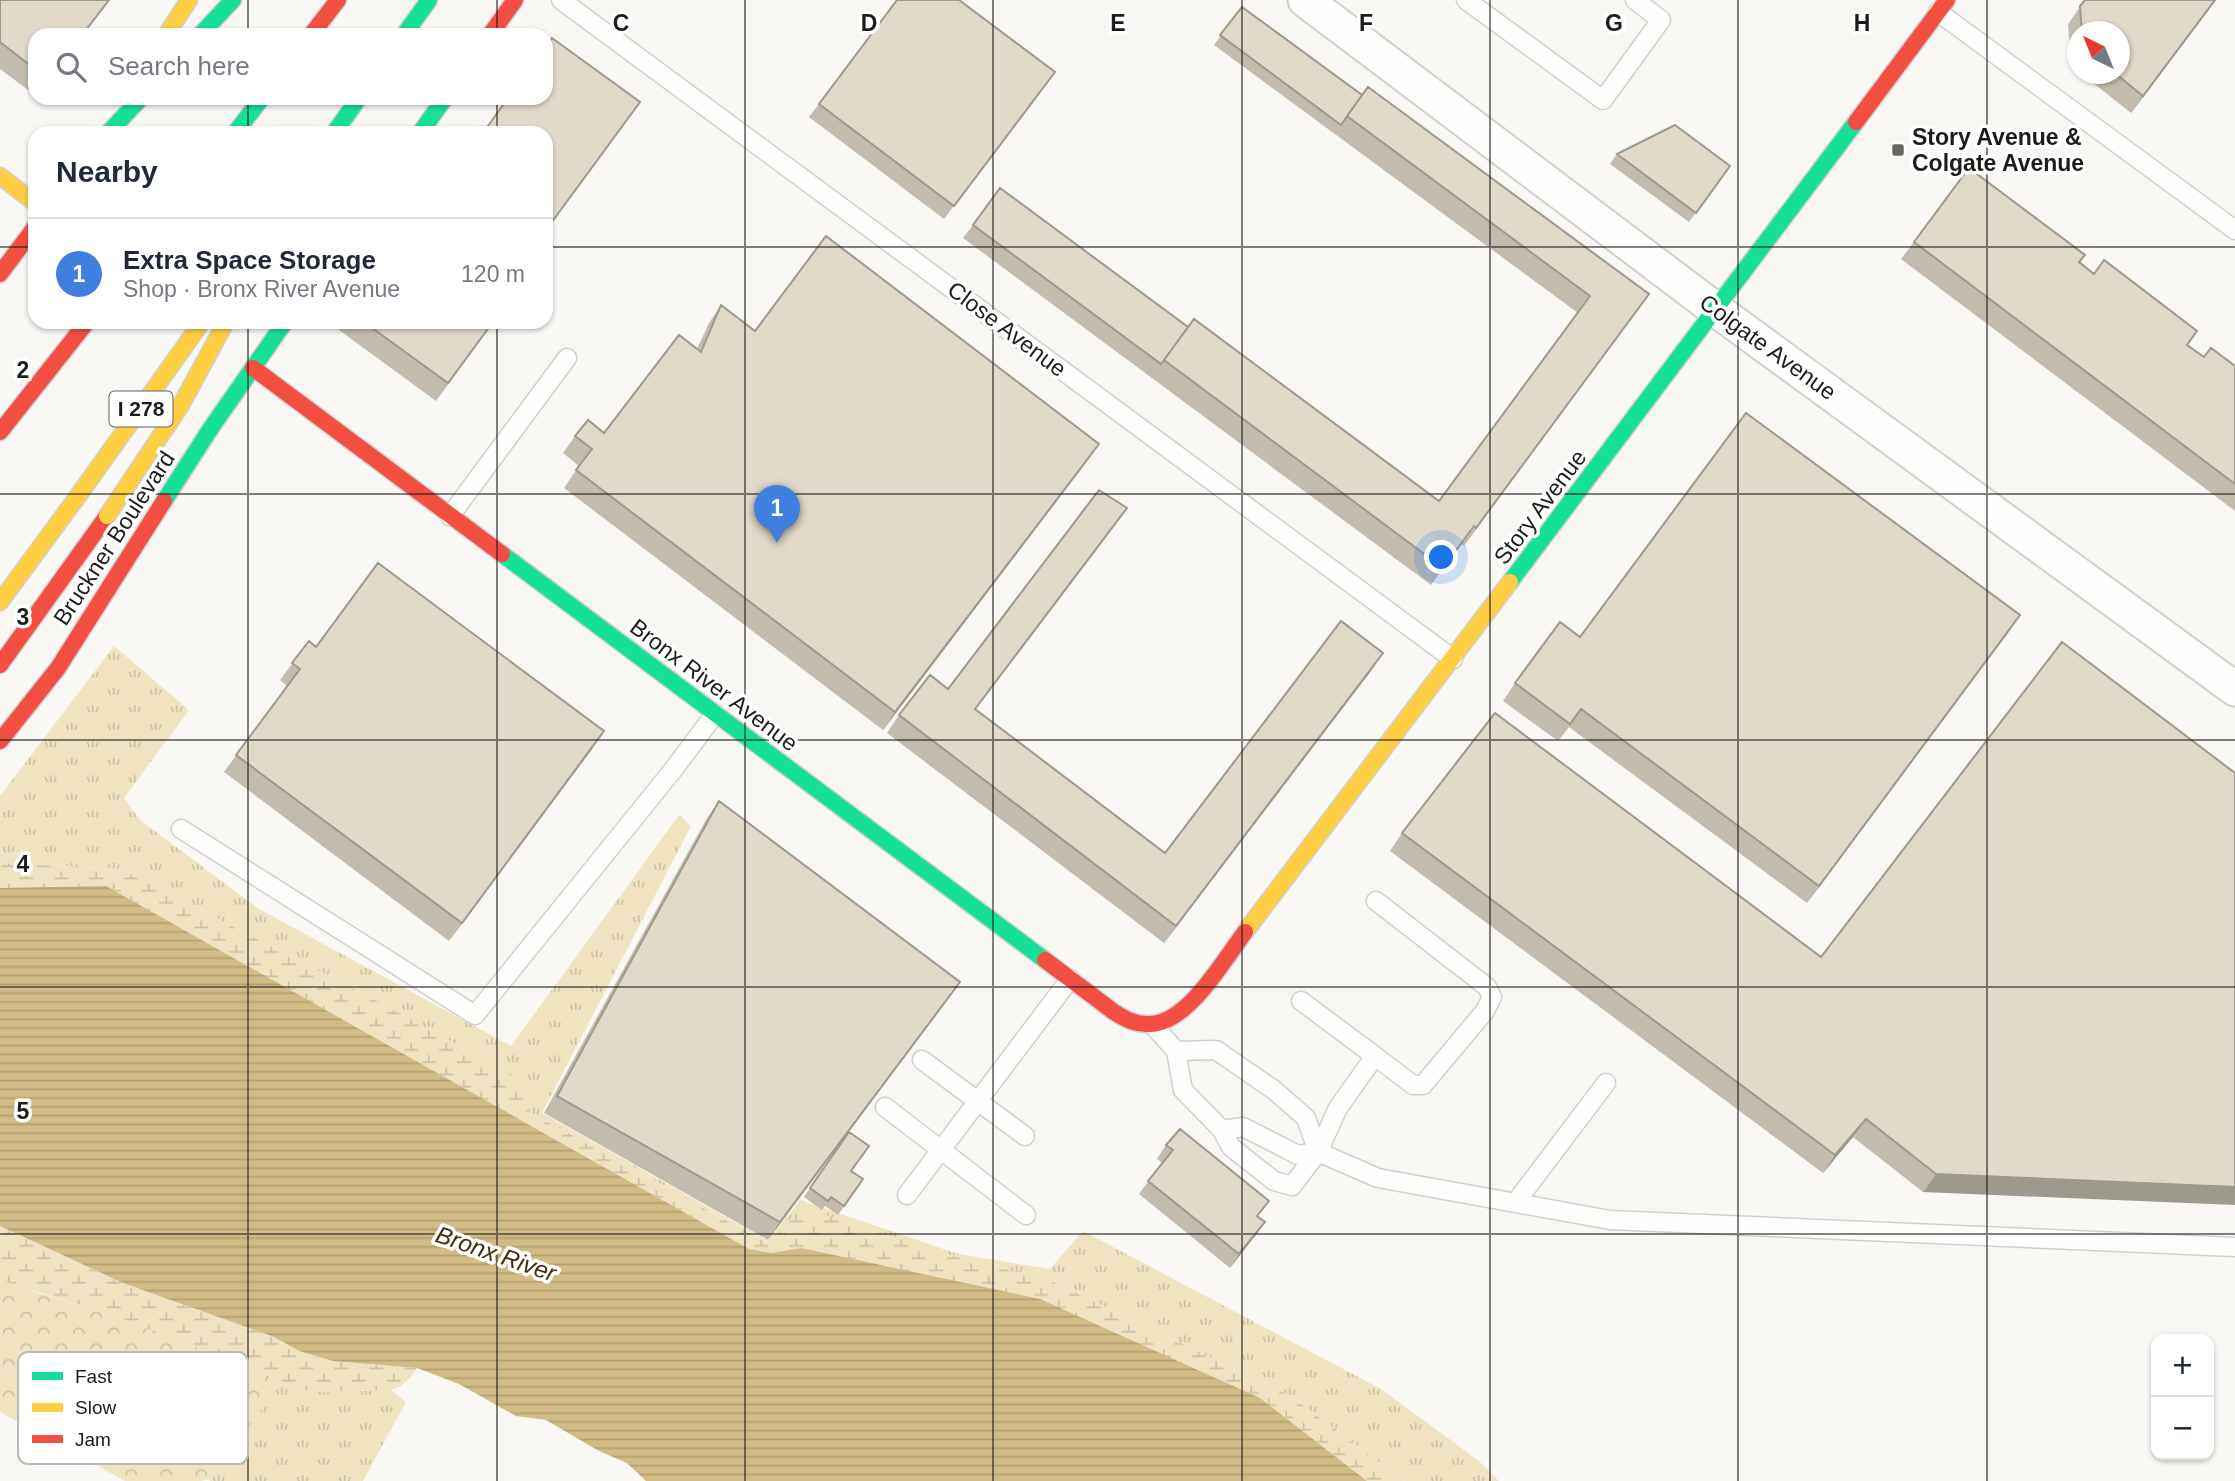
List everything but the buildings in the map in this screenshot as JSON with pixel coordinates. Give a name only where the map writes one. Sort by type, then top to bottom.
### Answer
[{"type":"main road","points":[[207,28],[233,0]]},
{"type":"main road","points":[[316,28],[338,0]]},
{"type":"main road","points":[[409,28],[429,0]]},
{"type":"main road","points":[[495,28],[515,0]]},
{"type":"main road","points":[[170,28],[184,6]]},
{"type":"main road","name":"Story Avenue","points":[[1153,1025],[1172,1018],[1197,995],[1453,659],[1942,6]]},
{"type":"main road","points":[[109,126],[121,105]]},
{"type":"main road","points":[[112,126],[134,105]]},
{"type":"main road","points":[[240,126],[257,105]]},
{"type":"main road","points":[[339,126],[354,105]]},
{"type":"main road","points":[[425,126],[440,105]]},
{"type":"main road","points":[[0,176],[28,198]]},
{"type":"main road","points":[[0,274],[28,236]]},
{"type":"main road","points":[[0,432],[81,329]]},
{"type":"main road","name":"I 278","points":[[0,602],[197,329]]},
{"type":"main road","points":[[0,665],[107,516],[181,405],[222,329]]},
{"type":"main road","name":"Bruckner Boulevard","points":[[0,741],[58,668],[211,428],[280,329]]},
{"type":"main road","name":"Bronx River Avenue","points":[[253,368],[1121,1017],[1137,1024],[1153,1025]]},
{"type":"street","name":"Colgate Avenue","points":[[1305,0],[1715,309],[2235,690]]},
{"type":"lane","points":[[163,0],[184,6]]},
{"type":"lane","name":"Close Avenue","points":[[561,0],[1453,659]]},
{"type":"lane","points":[[1466,0],[1603,100],[1661,19],[1635,0]]},
{"type":"lane","points":[[1942,6],[2235,230]]},
{"type":"lane","points":[[450,516],[567,358]]},
{"type":"lane","points":[[181,829],[475,1016],[673,770],[715,713]]},
{"type":"lane","points":[[1301,1001],[1413,1085],[1423,1085],[1485,1011],[1492,997],[1487,987],[1376,901]]},
{"type":"lane","points":[[908,1195],[1070,979]]},
{"type":"lane","points":[[1153,1025],[1176,1051],[1183,1090],[1222,1130],[1231,1147],[1274,1181],[1292,1186],[1318,1152],[1338,1108],[1376,1056]]},
{"type":"lane","points":[[1176,1051],[1216,1050],[1274,1090],[1306,1118],[1318,1152]]},
{"type":"lane","points":[[922,1060],[1025,1136]]},
{"type":"lane","points":[[1516,1202],[1606,1083]]},
{"type":"lane","points":[[885,1107],[1026,1215]]},
{"type":"lane","points":[[1222,1130],[1243,1127],[1298,1155],[1318,1152],[1378,1178],[1610,1220],[2235,1247]]},
{"type":"green space","points":[[114,646],[189,710],[124,798],[140,820],[259,909],[511,1046],[679,815],[691,826],[542,1113],[768,1241],[800,1200],[958,1254],[1050,1269],[1083,1231],[1381,1389],[1479,1461],[1499,1481],[1404,1481],[1289,1395],[1053,1282],[946,1254],[770,1244],[528,1111],[510,1074],[377,1001],[121,869],[0,863],[0,796]]},
{"type":"green space","points":[[0,863],[121,869],[377,1001],[511,1074],[528,1111],[769,1244],[800,1207],[946,1254],[1053,1282],[1289,1395],[1404,1481],[1367,1481],[1260,1398],[801,1248],[771,1253],[749,1249],[106,887],[0,888]]},
{"type":"green space","points":[[0,1226],[123,1283],[274,1337],[299,1351],[333,1361],[417,1368],[406,1382],[391,1390],[301,1390],[281,1383],[248,1365],[248,1352],[216,1352],[185,1344],[121,1318],[0,1279]]},
{"type":"green space","points":[[0,1279],[121,1318],[185,1344],[216,1352],[168,1352],[166,1349],[162,1352],[129,1352],[78,1318],[41,1302],[0,1290]]},
{"type":"green space","points":[[0,1279],[121,1318],[185,1344],[216,1352],[18,1352],[18,1422],[0,1412]]},
{"type":"green space","points":[[248,1365],[281,1383],[301,1390],[391,1390],[406,1402],[363,1481],[210,1481],[204,1464],[248,1464]]},
{"type":"green space","points":[[248,1365],[281,1383],[248,1428]]},
{"type":"green space","points":[[94,1464],[221,1464],[210,1479],[201,1481],[125,1481]]},
{"type":"water","name":"Bronx River","points":[[106,886],[749,1249],[771,1253],[801,1248],[1040,1299],[1260,1398],[1367,1481],[646,1481],[627,1463],[599,1451],[546,1420],[516,1416],[459,1384],[417,1368],[333,1361],[299,1351],[274,1337],[123,1283],[0,1226],[0,888]]},
{"type":"traffic: fast","points":[[207,28],[233,0]]},
{"type":"traffic: fast","points":[[409,28],[429,0]]},
{"type":"traffic: fast","points":[[115,126],[134,105]]},
{"type":"traffic: fast","points":[[240,126],[257,105]]},
{"type":"traffic: fast","points":[[339,126],[354,105]]},
{"type":"traffic: fast","points":[[425,126],[440,105]]},
{"type":"traffic: fast","points":[[1510,582],[1856,122]]},
{"type":"traffic: fast","points":[[164,501],[280,329]]},
{"type":"traffic: fast","points":[[502,554],[1045,960]]},
{"type":"traffic: slow","points":[[171,28],[189,0]]},
{"type":"traffic: slow","points":[[0,176],[28,198]]},
{"type":"traffic: slow","points":[[78,496],[197,329]]},
{"type":"traffic: slow","points":[[107,516],[181,405],[222,329]]},
{"type":"traffic: slow","points":[[0,602],[78,496]]},
{"type":"traffic: slow","points":[[1245,932],[1510,582]]},
{"type":"traffic: jam","points":[[316,28],[338,0]]},
{"type":"traffic: jam","points":[[495,28],[515,0]]},
{"type":"traffic: jam","points":[[1856,122],[1947,0]]},
{"type":"traffic: jam","points":[[0,274],[28,236]]},
{"type":"traffic: jam","points":[[0,432],[81,329]]},
{"type":"traffic: jam","points":[[253,368],[502,554]]},
{"type":"traffic: jam","points":[[0,741],[58,668],[164,501]]},
{"type":"traffic: jam","points":[[0,665],[107,516]]},
{"type":"traffic: jam","points":[[1045,960],[1118,1015],[1135,1022],[1150,1024],[1164,1021],[1191,1002],[1245,932]]},
{"type":"place","name":"Story Avenue & Colgate Avenue","points":[[1898,150]]},
{"type":"place","name":"Extra Space Storage","points":[[777,543]]}]
